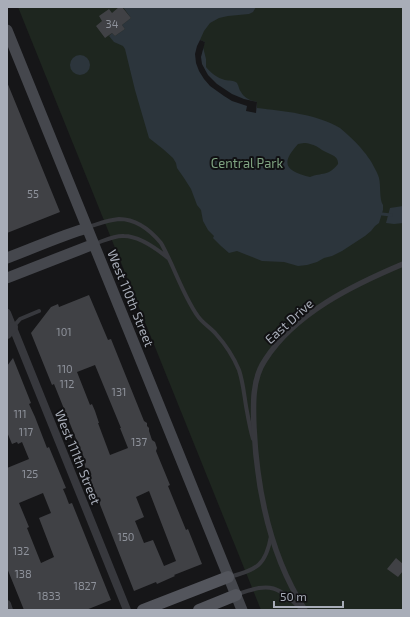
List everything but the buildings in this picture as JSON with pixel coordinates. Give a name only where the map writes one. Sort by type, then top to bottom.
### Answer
[{"type":"main road","name":"West 110th Street","points":[[7,30],[242,610]]},
{"type":"main road","points":[[7,258],[87,228]]},
{"type":"main road","points":[[7,278],[94,244]]},
{"type":"main road","points":[[143,610],[228,577]]},
{"type":"main road","points":[[199,610],[236,595]]},
{"type":"street","name":"East Drive","points":[[303,610],[281,563],[261,489],[255,445],[254,413],[256,384],[260,369],[270,353],[291,330],[316,309],[357,285],[403,264]]},
{"type":"street","name":"West 111th Street","points":[[7,313],[10,330],[128,610]]},
{"type":"street","points":[[7,604],[10,610]]},
{"type":"lane","points":[[87,228],[115,220],[126,220],[134,222],[148,230],[161,243],[191,306],[202,321],[221,340],[232,357],[241,377],[248,419],[255,445]]},
{"type":"lane","points":[[94,244],[115,237],[130,236],[151,246],[169,259]]},
{"type":"lane","points":[[10,330],[20,319],[39,311]]},
{"type":"lane","points":[[228,577],[250,571],[260,563],[266,555],[272,534]]},
{"type":"lane","points":[[236,595],[257,589],[272,588],[279,590],[303,610]]},
{"type":"green space","name":"Central Park","points":[[18,7],[403,7],[403,610],[261,610]]},
{"type":"shaded area","points":[[123,7],[256,7],[253,12],[249,14],[219,18],[210,23],[200,40],[205,42],[203,47],[206,67],[219,78],[237,83],[240,91],[246,98],[257,102],[257,108],[278,110],[321,119],[340,128],[358,144],[373,164],[379,177],[383,210],[379,223],[365,236],[342,251],[307,265],[298,266],[284,262],[262,261],[237,251],[229,253],[213,238],[214,236],[208,230],[191,189],[177,168],[173,158],[149,138],[125,49],[123,46],[114,42],[109,36],[112,33],[115,36],[125,29],[122,25],[131,18]],"holes":[[[305,143],[333,155],[337,159],[338,164],[328,173],[310,177],[302,175],[291,169],[287,162],[292,151],[298,144]]]},
{"type":"shaded area","points":[[80,55],[87,58],[90,65],[87,72],[80,75],[73,72],[70,65],[73,58]]},
{"type":"shaded area","points":[[403,206],[403,223],[386,223],[390,208]]},
{"type":"pier","points":[[200,40],[205,42],[201,57],[202,64],[208,75],[217,84],[232,94],[257,102],[256,113],[246,111],[247,106],[232,101],[224,96],[210,86],[204,79],[196,63],[195,54]]},
{"type":"waterway","points":[[382,214],[391,215]]}]
